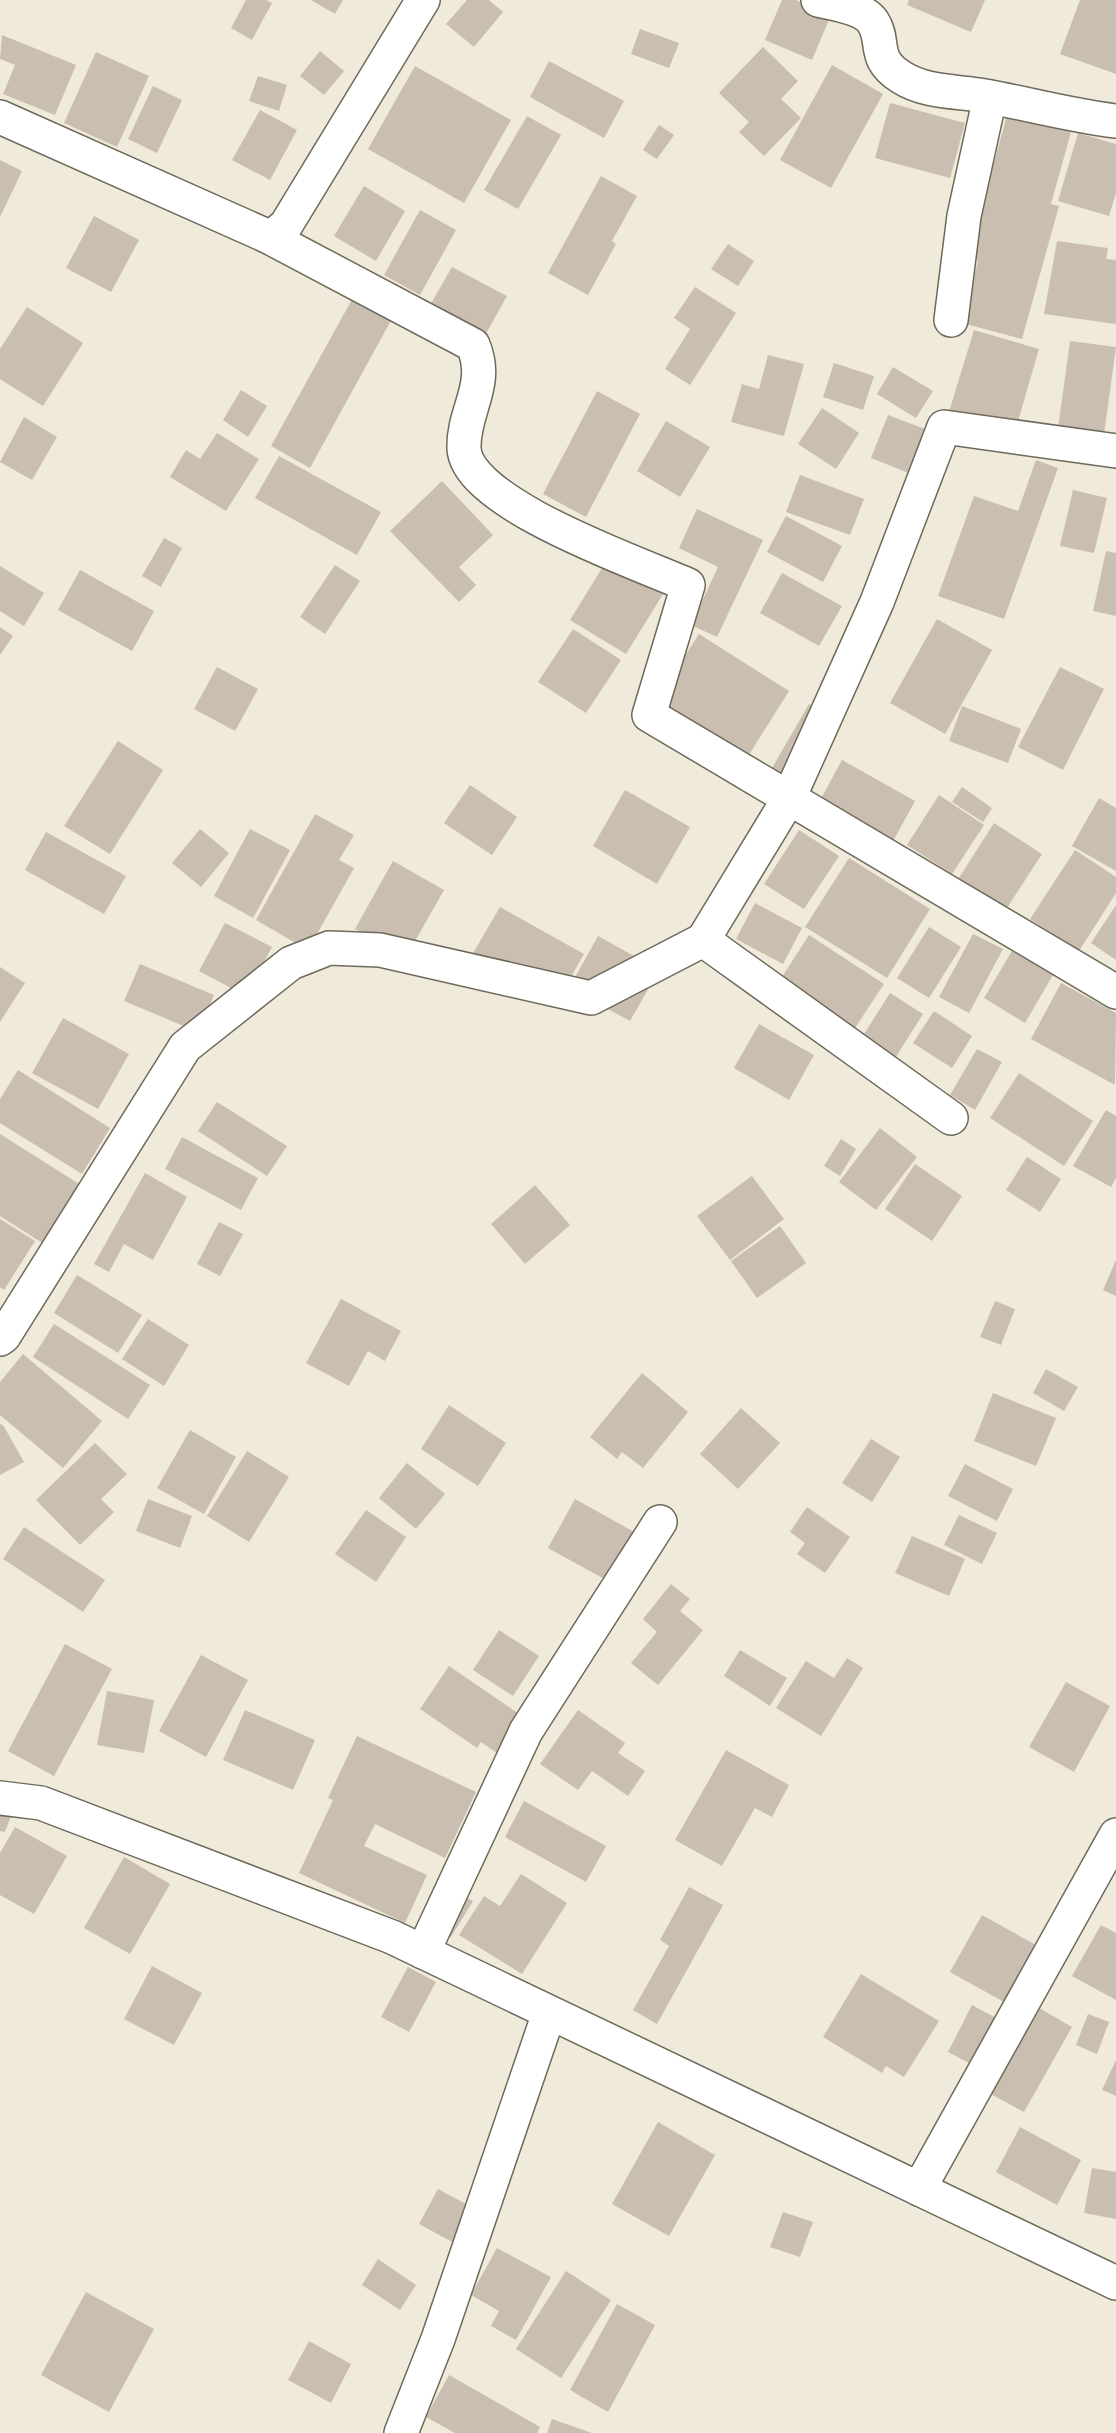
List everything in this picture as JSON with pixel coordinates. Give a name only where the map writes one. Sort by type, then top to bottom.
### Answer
[{"type":"street","points":[[267,236],[277,233],[286,225],[325,166],[423,0]]},
{"type":"street","points":[[818,0],[861,13],[873,22],[880,54],[887,66],[911,82],[932,89],[990,97],[1116,121]]},
{"type":"street","points":[[951,320],[964,216],[990,97]]},
{"type":"street","points":[[0,117],[267,236],[473,345],[479,359],[480,381],[464,448],[470,467],[489,487],[531,516],[569,536],[620,555],[688,585],[649,715],[788,800],[1116,992]]},
{"type":"street","points":[[0,1338],[4,1336],[185,1047],[291,963],[329,948],[380,950],[591,998],[703,940],[788,800],[877,602],[944,427],[1116,451]]},
{"type":"street","points":[[703,940],[951,1118]]},
{"type":"street","points":[[423,1952],[526,1731],[660,1522]]},
{"type":"street","points":[[0,1798],[41,1803],[392,1937],[1116,2283]]},
{"type":"street","points":[[919,2189],[1116,1834]]},
{"type":"street","points":[[401,2433],[438,2339],[549,2013]]},
{"type":"building","points":[[246,0],[266,0],[272,3],[252,40],[231,28]]},
{"type":"building","points":[[311,0],[343,0],[335,14]]},
{"type":"building","points":[[467,0],[489,0],[503,12],[474,47],[446,24]]},
{"type":"building","points":[[782,0],[796,0],[831,15],[812,60],[765,40]]},
{"type":"building","points":[[909,0],[985,0],[971,32],[907,5]]},
{"type":"building","points":[[1080,0],[1116,0],[1116,74],[1060,54]]},
{"type":"building","points":[[640,29],[679,43],[669,68],[631,54]]},
{"type":"building","points":[[2,35],[76,65],[55,115],[3,94],[15,65],[0,59]]},
{"type":"building","points":[[763,47],[798,81],[781,99],[801,118],[764,156],[739,132],[749,122],[719,93]]},
{"type":"building","points":[[320,51],[344,71],[324,95],[300,76]]},
{"type":"building","points":[[96,52],[149,76],[117,147],[64,123]]},
{"type":"building","points":[[549,61],[624,101],[604,138],[530,97]]},
{"type":"building","points":[[832,65],[883,94],[831,188],[780,160]]},
{"type":"building","points":[[415,66],[511,120],[464,203],[368,149]]},
{"type":"building","points":[[258,76],[287,85],[279,111],[249,101]]},
{"type":"building","points":[[153,86],[182,100],[157,153],[128,139]]},
{"type":"building","points":[[890,103],[965,123],[950,178],[875,158]]},
{"type":"building","points":[[260,110],[297,130],[270,180],[232,160]]},
{"type":"building","points":[[1007,115],[1071,132],[1051,204],[1059,206],[1022,339],[962,323],[978,261],[968,258]]},
{"type":"building","points":[[527,116],[561,135],[518,209],[484,190]]},
{"type":"building","points":[[659,125],[674,135],[657,159],[643,150]]},
{"type":"building","points":[[1078,133],[1116,144],[1116,193],[1109,216],[1058,201]]},
{"type":"building","points":[[0,160],[22,171],[0,217]]},
{"type":"building","points":[[601,176],[637,196],[612,241],[616,244],[588,295],[548,273]]},
{"type":"building","points":[[364,186],[405,211],[376,261],[334,236]]},
{"type":"building","points":[[420,210],[456,230],[420,295],[384,275]]},
{"type":"building","points":[[94,216],[139,240],[111,292],[66,268]]},
{"type":"building","points":[[1057,241],[1108,248],[1106,259],[1116,260],[1116,324],[1044,314]]},
{"type":"building","points":[[728,244],[754,261],[738,286],[711,269]]},
{"type":"building","points":[[452,267],[507,296],[484,337],[429,307]]},
{"type":"building","points":[[695,287],[736,313],[690,385],[665,369],[690,329],[674,318]]},
{"type":"building","points":[[355,294],[394,315],[310,468],[271,446]]},
{"type":"building","points":[[27,307],[83,343],[43,406],[0,379],[0,349]]},
{"type":"building","points":[[974,330],[1039,349],[1014,435],[948,415]]},
{"type":"building","points":[[1070,341],[1116,347],[1104,434],[1058,428]]},
{"type":"building","points":[[768,355],[804,364],[784,436],[731,422],[742,384],[759,389]]},
{"type":"building","points":[[834,363],[874,376],[863,410],[823,397]]},
{"type":"building","points":[[893,367],[933,391],[916,418],[877,394]]},
{"type":"building","points":[[241,390],[267,406],[248,437],[223,420]]},
{"type":"building","points":[[597,391],[640,414],[586,517],[543,494]]},
{"type":"building","points":[[822,408],[859,433],[836,469],[798,444]]},
{"type":"building","points":[[888,415],[933,432],[916,476],[871,458]]},
{"type":"building","points":[[24,417],[57,437],[32,480],[0,462]]},
{"type":"building","points":[[666,421],[710,447],[680,497],[637,471]]},
{"type":"building","points":[[217,433],[259,459],[226,511],[170,477],[186,450],[200,459]]},
{"type":"building","points":[[279,456],[381,512],[357,555],[255,498]]},
{"type":"building","points":[[1036,460],[1058,468],[1004,619],[938,596],[974,496],[1018,511]]},
{"type":"building","points":[[800,475],[864,499],[850,535],[786,512]]},
{"type":"building","points":[[442,481],[493,535],[459,567],[476,585],[459,602],[390,531]]},
{"type":"building","points":[[1073,490],[1107,498],[1094,553],[1060,546]]},
{"type":"building","points":[[697,509],[763,540],[717,637],[691,625],[718,567],[679,548]]},
{"type":"building","points":[[786,516],[842,546],[823,582],[767,552]]},
{"type":"building","points":[[164,538],[182,548],[161,587],[142,576]]},
{"type":"building","points":[[1106,551],[1116,553],[1116,616],[1093,611]]},
{"type":"building","points":[[607,560],[663,594],[626,654],[570,620]]},
{"type":"building","points":[[335,565],[360,581],[325,634],[300,617]]},
{"type":"building","points":[[0,566],[44,593],[24,626],[0,611]]},
{"type":"building","points":[[80,570],[154,611],[132,651],[58,610]]},
{"type":"building","points":[[782,573],[842,606],[819,646],[760,613]]},
{"type":"building","points":[[937,619],[992,650],[945,734],[890,703]]},
{"type":"building","points":[[0,627],[13,636],[0,655]]},
{"type":"building","points":[[573,629],[621,660],[586,713],[538,682]]},
{"type":"building","points":[[699,634],[789,691],[745,761],[654,704]]},
{"type":"building","points":[[217,667],[258,689],[235,731],[194,709]]},
{"type":"building","points":[[1060,667],[1104,689],[1063,770],[1018,747]]},
{"type":"building","points":[[809,704],[840,721],[795,800],[764,782]]},
{"type":"building","points":[[962,706],[1021,729],[1008,763],[949,741]]},
{"type":"building","points":[[118,741],[163,770],[110,854],[64,826]]},
{"type":"building","points":[[842,760],[915,801],[892,843],[819,802]]},
{"type":"building","points":[[470,785],[517,817],[492,855],[444,823]]},
{"type":"building","points":[[962,787],[992,808],[983,822],[952,802]]},
{"type":"building","points":[[625,790],[690,827],[657,884],[593,846]]},
{"type":"building","points":[[939,795],[984,825],[952,874],[907,845]]},
{"type":"building","points":[[1099,798],[1116,808],[1116,871],[1072,846]]},
{"type":"building","points":[[315,814],[354,835],[339,860],[354,868],[308,950],[256,920]]},
{"type":"building","points":[[994,823],[1042,854],[1005,911],[957,881]]},
{"type":"building","points":[[200,829],[229,853],[201,887],[172,863]]},
{"type":"building","points":[[250,829],[290,850],[253,918],[214,896]]},
{"type":"building","points":[[799,830],[839,856],[804,909],[764,884]]},
{"type":"building","points":[[46,832],[126,876],[104,914],[25,870]]},
{"type":"building","points":[[1075,850],[1116,877],[1116,893],[1079,951],[1030,919]]},
{"type":"building","points":[[849,858],[930,909],[887,978],[805,927]]},
{"type":"building","points":[[393,861],[444,890],[406,957],[355,929]]},
{"type":"building","points":[[755,903],[802,928],[783,964],[736,939]]},
{"type":"building","points":[[1116,905],[1116,960],[1091,943]]},
{"type":"building","points":[[500,907],[584,954],[556,1003],[472,955]]},
{"type":"building","points":[[225,923],[272,947],[246,996],[199,971]]},
{"type":"building","points":[[929,927],[961,947],[929,998],[897,978]]},
{"type":"building","points":[[973,934],[1003,949],[969,1013],[939,997]]},
{"type":"building","points":[[809,935],[884,984],[853,1031],[778,983]]},
{"type":"building","points":[[598,936],[659,970],[630,1021],[569,988]]},
{"type":"building","points":[[1012,951],[1053,975],[1025,1023],[984,998]]},
{"type":"building","points":[[140,964],[214,995],[198,1032],[124,1001]]},
{"type":"building","points":[[0,967],[25,983],[0,1022]]},
{"type":"building","points":[[1061,983],[1116,1013],[1115,1085],[1031,1039]]},
{"type":"building","points":[[890,993],[923,1014],[892,1063],[859,1042]]},
{"type":"building","points":[[934,1011],[972,1036],[952,1068],[913,1043]]},
{"type":"building","points":[[63,1018],[129,1054],[98,1109],[32,1073]]},
{"type":"building","points":[[759,1024],[814,1055],[789,1100],[734,1068]]},
{"type":"building","points":[[977,1049],[1002,1062],[975,1110],[950,1095]]},
{"type":"building","points":[[18,1070],[110,1128],[82,1174],[0,1123],[0,1099]]},
{"type":"building","points":[[1019,1073],[1093,1121],[1064,1166],[990,1118]]},
{"type":"building","points":[[217,1102],[287,1146],[267,1176],[198,1131]]},
{"type":"building","points":[[1106,1110],[1116,1116],[1116,1178],[1111,1187],[1073,1166]]},
{"type":"building","points":[[880,1128],[917,1157],[876,1210],[839,1182]]},
{"type":"building","points":[[0,1134],[84,1187],[47,1246],[0,1216]]},
{"type":"building","points":[[182,1137],[258,1178],[241,1210],[165,1169]]},
{"type":"building","points":[[841,1139],[856,1149],[840,1176],[824,1166]]},
{"type":"building","points":[[1027,1157],[1061,1179],[1040,1212],[1006,1190]]},
{"type":"building","points":[[915,1164],[962,1196],[932,1241],[885,1209]]},
{"type":"building","points":[[145,1173],[187,1197],[153,1260],[124,1244],[109,1272],[94,1264]]},
{"type":"building","points":[[752,1176],[784,1219],[730,1260],[697,1216]]},
{"type":"building","points":[[535,1185],[570,1225],[525,1264],[491,1224]]},
{"type":"building","points":[[0,1219],[35,1241],[4,1290],[0,1287]]},
{"type":"building","points":[[219,1222],[243,1234],[220,1276],[197,1264]]},
{"type":"building","points":[[780,1226],[806,1263],[757,1298],[731,1261]]},
{"type":"building","points":[[1116,1260],[1116,1296],[1103,1290]]},
{"type":"building","points":[[77,1275],[142,1315],[118,1353],[54,1313]]},
{"type":"building","points":[[341,1299],[401,1331],[385,1361],[368,1351],[349,1386],[306,1363]]},
{"type":"building","points":[[995,1301],[1015,1309],[1001,1345],[980,1337]]},
{"type":"building","points":[[148,1319],[189,1345],[164,1386],[122,1359]]},
{"type":"building","points":[[54,1324],[150,1385],[128,1419],[33,1357]]},
{"type":"building","points":[[23,1354],[102,1421],[63,1468],[0,1415],[0,1382]]},
{"type":"building","points":[[1046,1369],[1078,1387],[1064,1411],[1033,1393]]},
{"type":"building","points":[[642,1373],[688,1412],[643,1468],[622,1452],[617,1459],[590,1437]]},
{"type":"building","points":[[993,1393],[1056,1418],[1036,1466],[974,1441]]},
{"type":"building","points":[[449,1405],[506,1443],[478,1486],[421,1449]]},
{"type":"building","points":[[741,1408],[780,1443],[738,1489],[700,1454]]},
{"type":"building","points":[[0,1424],[3,1425],[24,1462],[0,1475]]},
{"type":"building","points":[[190,1430],[236,1457],[204,1514],[157,1488]]},
{"type":"building","points":[[871,1439],[900,1457],[872,1502],[842,1483]]},
{"type":"building","points":[[95,1443],[127,1474],[101,1499],[114,1512],[80,1545],[36,1500]]},
{"type":"building","points":[[247,1451],[289,1477],[249,1542],[207,1516]]},
{"type":"building","points":[[407,1463],[445,1494],[416,1529],[379,1498]]},
{"type":"building","points":[[965,1464],[1013,1489],[997,1521],[948,1496]]},
{"type":"building","points":[[148,1499],[192,1516],[180,1548],[136,1531]]},
{"type":"building","points":[[575,1499],[643,1537],[617,1586],[548,1548]]},
{"type":"building","points":[[807,1507],[850,1537],[825,1573],[797,1554],[805,1543],[790,1532]]},
{"type":"building","points":[[366,1510],[406,1537],[376,1582],[335,1554]]},
{"type":"building","points":[[959,1515],[997,1533],[982,1564],[944,1545]]},
{"type":"building","points":[[24,1527],[105,1580],[83,1612],[3,1559]]},
{"type":"building","points":[[912,1536],[965,1559],[949,1596],[895,1573]]},
{"type":"building","points":[[671,1584],[690,1599],[680,1611],[703,1630],[658,1685],[631,1663],[657,1632],[643,1619]]},
{"type":"building","points":[[499,1630],[539,1656],[513,1696],[473,1670]]},
{"type":"building","points":[[65,1644],[112,1669],[54,1776],[8,1751]]},
{"type":"building","points":[[740,1650],[787,1678],[770,1706],[724,1676]]},
{"type":"building","points":[[201,1655],[248,1680],[206,1757],[159,1731]]},
{"type":"building","points":[[847,1658],[863,1668],[821,1736],[776,1708],[806,1661],[834,1678]]},
{"type":"building","points":[[449,1666],[528,1720],[503,1757],[481,1742],[477,1748],[420,1709]]},
{"type":"building","points":[[1066,1682],[1110,1706],[1074,1772],[1029,1747]]},
{"type":"building","points":[[107,1691],[154,1700],[144,1753],[97,1745]]},
{"type":"building","points":[[245,1710],[315,1740],[293,1790],[223,1760]]},
{"type":"building","points":[[578,1710],[625,1743],[618,1753],[645,1771],[628,1796],[592,1771],[578,1790],[540,1764]]},
{"type":"building","points":[[357,1736],[476,1792],[445,1858],[375,1824],[364,1846],[427,1875],[405,1923],[299,1873],[333,1800],[328,1798]]},
{"type":"building","points":[[726,1750],[789,1785],[772,1817],[755,1808],[722,1866],[675,1840]]},
{"type":"building","points":[[524,1801],[606,1846],[586,1882],[505,1837]]},
{"type":"building","points":[[0,1806],[13,1810],[5,1832],[0,1831]]},
{"type":"building","points":[[15,1827],[67,1856],[34,1914],[0,1895],[0,1853]]},
{"type":"building","points":[[124,1857],[170,1884],[130,1954],[84,1928]]},
{"type":"building","points":[[521,1874],[567,1903],[522,1974],[459,1935],[484,1896],[500,1906]]},
{"type":"building","points":[[689,1887],[723,1905],[657,2024],[633,2010],[669,1946],[660,1940]]},
{"type":"building","points":[[455,1891],[473,1901],[451,1937],[434,1926]]},
{"type":"building","points":[[982,1915],[1036,1945],[1004,2002],[950,1972]]},
{"type":"building","points":[[1101,1925],[1116,1933],[1116,2000],[1072,1976]]},
{"type":"building","points":[[152,1966],[202,1993],[174,2045],[124,2019]]},
{"type":"building","points":[[408,1967],[436,1982],[409,2032],[381,2017]]},
{"type":"building","points":[[861,1974],[939,2021],[904,2077],[886,2066],[882,2073],[823,2037]]},
{"type":"building","points":[[972,2005],[998,2019],[973,2065],[948,2052]]},
{"type":"building","points":[[1034,2005],[1072,2027],[1024,2112],[987,2092]]},
{"type":"building","points":[[1088,2014],[1109,2022],[1097,2054],[1076,2045]]},
{"type":"building","points":[[1116,2060],[1116,2096],[1102,2090]]},
{"type":"building","points":[[658,2122],[715,2155],[669,2236],[612,2204]]},
{"type":"building","points":[[1020,2127],[1081,2160],[1057,2205],[996,2172]]},
{"type":"building","points":[[1092,2168],[1116,2172],[1116,2219],[1084,2213]]},
{"type":"building","points":[[438,2189],[475,2209],[456,2244],[419,2224]]},
{"type":"building","points":[[783,2212],[813,2222],[800,2257],[770,2247]]},
{"type":"building","points":[[497,2248],[551,2277],[516,2340],[491,2326],[499,2311],[471,2295]]},
{"type":"building","points":[[378,2259],[416,2285],[400,2310],[362,2285]]},
{"type":"building","points":[[566,2271],[611,2300],[561,2378],[516,2349]]},
{"type":"building","points":[[86,2292],[154,2329],[109,2412],[41,2375]]},
{"type":"building","points":[[617,2304],[655,2325],[608,2412],[570,2390]]},
{"type":"building","points":[[309,2341],[351,2364],[331,2403],[288,2380]]},
{"type":"building","points":[[449,2375],[540,2427],[537,2433],[455,2433],[426,2417]]},
{"type":"building","points":[[552,2419],[592,2433],[547,2433]]}]
